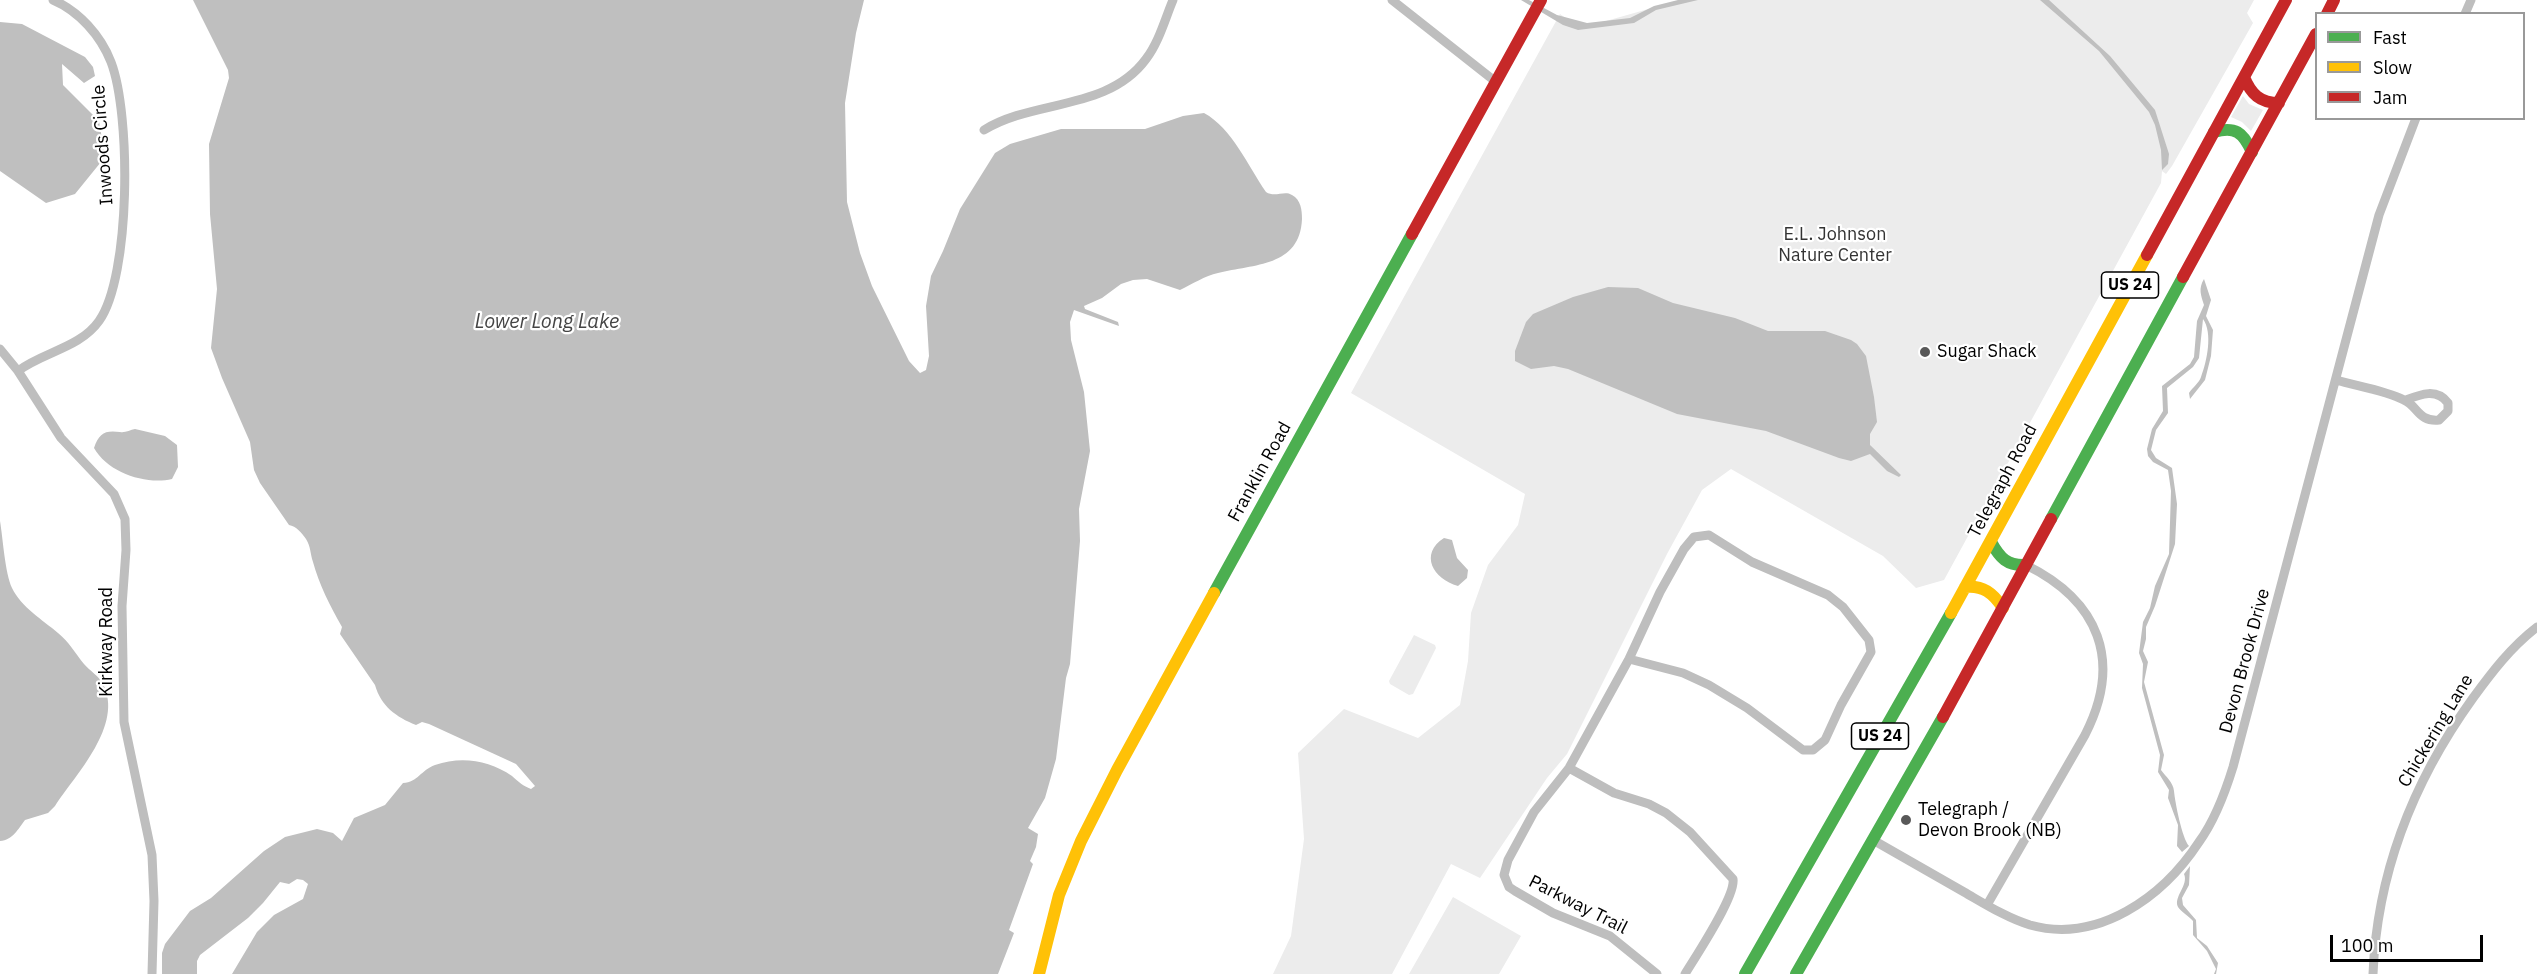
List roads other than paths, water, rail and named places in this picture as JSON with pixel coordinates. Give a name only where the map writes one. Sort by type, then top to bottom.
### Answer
[{"type":"main road","name":"Telegraph Road","points":[[1746,974],[1991,542],[2286,0]]},
{"type":"main road","name":"Franklin Road","points":[[1039,974],[1049,926],[1063,884],[1078,848],[1117,770],[1538,5]]},
{"type":"main road","name":"US 24","points":[[1796,974],[2003,608],[2315,36]]},
{"type":"main road","points":[[2244,77],[2256,98],[2271,104],[2279,103]]},
{"type":"main road","points":[[2214,132],[2227,127],[2240,131],[2247,139],[2252,152]]},
{"type":"main road","points":[[1991,542],[2003,561],[2013,566],[2026,565]]},
{"type":"main road","points":[[1965,588],[1983,587],[1990,591],[2003,608]]},
{"type":"street","points":[[984,130],[1002,119],[1092,96],[1122,82],[1135,72],[1148,56],[1173,0]]},
{"type":"street","points":[[1392,0],[1496,82]]},
{"type":"street","name":"Inwoods Circle","points":[[18,371],[40,357],[78,340],[98,322],[112,293],[119,255],[125,178],[120,105],[115,77],[106,52],[93,31],[59,1]]},
{"type":"street","name":"Devon Brook Drive","points":[[1873,840],[1986,905],[2016,920],[2047,928],[2081,928],[2103,923],[2121,915],[2146,899],[2176,871],[2200,842],[2221,800],[2233,767],[2382,204],[2415,120]]},
{"type":"street","name":"Kirkway Road","points":[[0,349],[18,371],[51,425],[114,495],[125,519],[127,543],[122,606],[124,722],[152,855],[154,886],[152,974]]},
{"type":"street","points":[[2336,380],[2406,400]]},
{"type":"street","name":"Parkway Trail","points":[[1629,659],[1683,673],[1709,685],[1747,708],[1794,745],[1803,750],[1812,750],[1825,740],[1841,705],[1869,657],[1871,647],[1857,624],[1828,595],[1752,562],[1716,537],[1702,535],[1694,537],[1684,549],[1660,592],[1629,659],[1569,768],[1534,812],[1504,867],[1506,882],[1515,891],[1553,913],[1610,936],[1657,974]]},
{"type":"street","points":[[1986,905],[2085,735],[2102,690],[2103,660],[2097,633],[2090,618],[2068,591],[2056,581],[2026,565]]},
{"type":"street","name":"Chickering Lane","points":[[2373,974],[2377,927],[2384,886],[2394,850],[2412,802],[2436,756],[2468,704],[2502,660],[2537,627]]},
{"type":"street","points":[[1569,768],[1614,793],[1649,804],[1666,813],[1713,855],[1733,879],[1734,885],[1728,900],[1685,974]]},
{"type":"water","name":"Lower Long Lake","points":[[193,0],[864,0],[856,33],[845,103],[847,202],[860,253],[872,286],[909,361],[920,373],[926,370],[929,356],[926,306],[931,276],[960,209],[995,153],[1010,144],[1061,129],[1145,129],[1183,116],[1204,113],[1223,128],[1239,148],[1266,192],[1269,194],[1286,193],[1295,197],[1302,216],[1299,235],[1284,255],[1273,261],[1213,274],[1180,290],[1147,279],[1133,280],[1121,284],[1102,298],[1084,306],[1085,309],[1118,322],[1119,326],[1074,310],[1070,322],[1071,340],[1084,392],[1090,451],[1079,509],[1080,541],[1070,664],[1066,678],[1056,759],[1045,798],[1028,828],[1038,834],[1030,861],[1033,864],[1009,930],[1014,933],[998,974],[232,974],[257,932],[274,915],[303,899],[308,884],[297,879],[289,884],[280,882],[248,918],[200,955],[197,961],[197,974],[162,974],[162,953],[165,944],[190,911],[211,898],[264,851],[285,837],[317,829],[333,833],[342,841],[354,818],[385,805],[403,783],[412,780],[430,767],[445,762],[465,760],[484,763],[512,776],[528,788],[535,786],[516,764],[429,724],[422,722],[416,725],[409,722],[385,705],[375,685],[340,634],[342,627],[315,570],[306,539],[301,532],[289,525],[260,483],[254,470],[250,442],[211,348],[217,289],[210,214],[209,144],[229,78],[228,70]]},
{"type":"water","points":[[1521,0],[1529,0],[1557,15],[1587,23],[1630,18],[1654,6],[1678,0],[1698,0],[1656,10],[1634,23],[1578,30],[1563,25]]},
{"type":"water","points":[[2040,0],[2049,0],[2110,56],[2155,110],[2169,154],[2168,164],[2162,170],[2161,150],[2155,125],[2149,112],[2099,51]]},
{"type":"water","points":[[0,22],[22,24],[85,57],[93,67],[95,76],[84,83],[62,64],[63,85],[99,121],[105,157],[75,194],[46,203],[0,171]]},
{"type":"water","points":[[2204,279],[2211,300],[2206,316],[2213,330],[2211,356],[2205,380],[2190,399],[2189,393],[2200,379],[2207,355],[2208,332],[2203,319],[2199,358],[2193,367],[2167,388],[2168,413],[2156,430],[2151,450],[2156,458],[2172,468],[2177,504],[2175,544],[2146,627],[2143,651],[2148,662],[2144,682],[2164,755],[2161,770],[2171,782],[2181,828],[2189,846],[2182,852],[2177,846],[2178,825],[2168,798],[2169,790],[2158,772],[2160,755],[2142,688],[2143,664],[2139,653],[2143,622],[2169,554],[2171,491],[2168,470],[2153,462],[2148,456],[2147,449],[2152,429],[2163,411],[2162,386],[2190,364],[2194,357],[2197,321],[2204,305],[2201,289]]},
{"type":"water","points":[[1608,287],[1638,288],[1673,303],[1735,318],[1768,331],[1825,331],[1851,340],[1866,356],[1874,397],[1877,422],[1870,434],[1870,445],[1901,475],[1899,477],[1887,471],[1870,454],[1851,461],[1839,458],[1766,431],[1677,414],[1568,369],[1554,366],[1531,369],[1515,361],[1515,351],[1526,322],[1533,314],[1573,297]]},
{"type":"water","points":[[135,429],[165,436],[177,445],[178,467],[172,479],[151,480],[128,475],[108,464],[94,448],[103,434]]},
{"type":"water","points":[[0,521],[4,556],[16,595],[62,636],[84,664],[99,678],[108,700],[103,732],[95,748],[55,806],[48,813],[25,820],[12,836],[0,841]]},
{"type":"water","points":[[1444,538],[1452,540],[1457,558],[1468,570],[1467,578],[1458,586],[1442,578],[1432,565],[1432,551],[1436,544]]},
{"type":"water","points":[[2190,866],[2189,885],[2182,898],[2183,905],[2196,920],[2197,938],[2207,946],[2218,963],[2216,974],[2214,974],[2216,969],[2207,951],[2193,935],[2193,921],[2179,909],[2177,903],[2185,878],[2184,874]]},
{"type":"place","name":"Sugar Shack","points":[[1925,352]]},
{"type":"place","name":"Telegraph / Devon Brook (NB)","points":[[1906,820]]},
{"type":"park label","name":"E.L. Johnson Nature Center","points":[[1835,245]]}]
